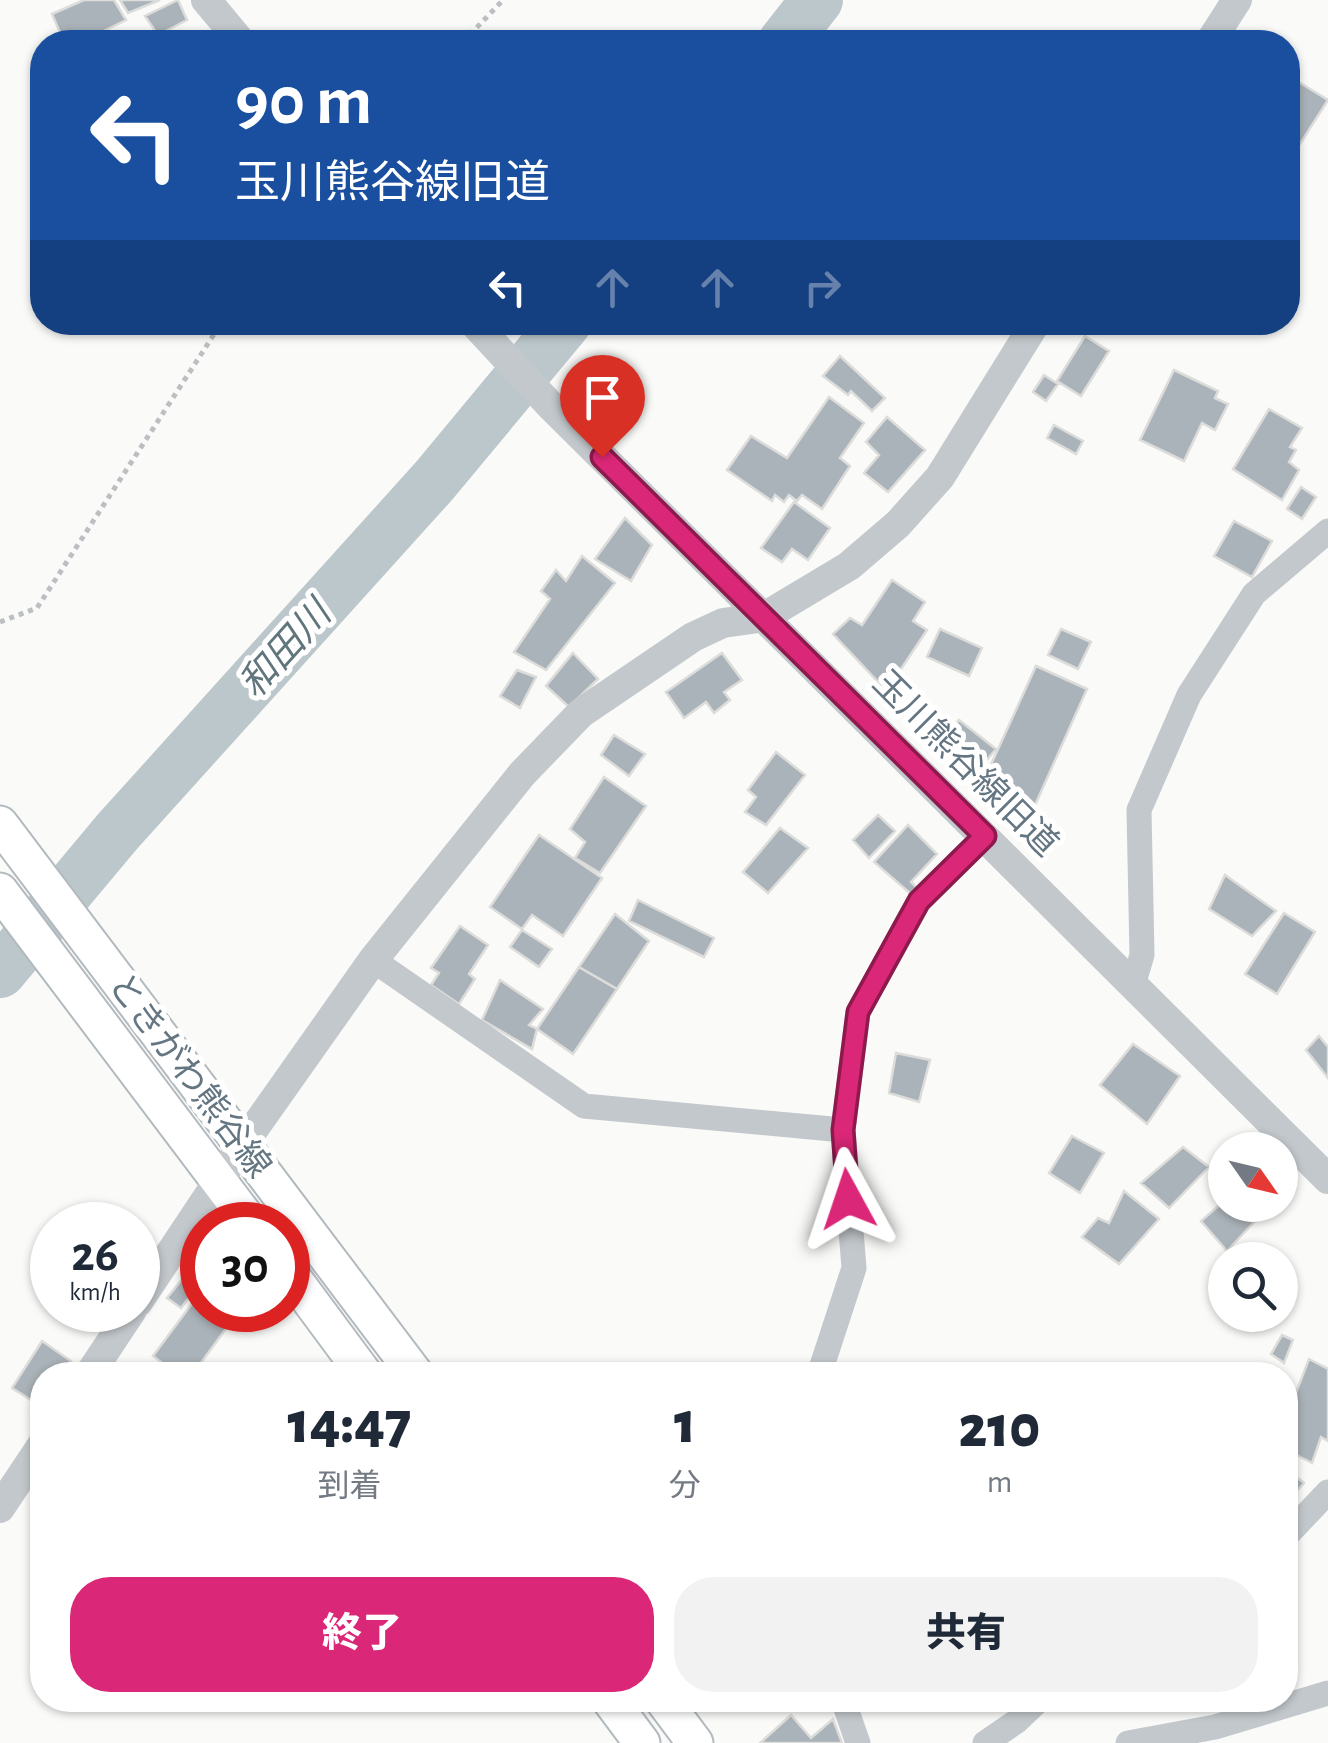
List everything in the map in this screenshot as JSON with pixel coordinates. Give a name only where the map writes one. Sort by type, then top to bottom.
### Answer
[{"type":"main road","name":"ときがわ熊谷線","points":[[0,824],[406,1362]]},
{"type":"main road","name":"ときがわ熊谷線","points":[[0,891],[235,1202]]},
{"type":"main road","points":[[310,1301],[356,1362]]},
{"type":"main road","points":[[619,1712],[642,1743]]},
{"type":"main road","points":[[672,1712],[695,1743]]},
{"type":"street","points":[[206,0],[230,30]]},
{"type":"street","points":[[1218,30],[1237,0]]},
{"type":"street","name":"玉川熊谷線旧道","points":[[484,335],[1328,1179]]},
{"type":"street","points":[[160,1269],[241,1146],[373,960],[522,774],[581,713],[693,637],[723,622],[764,617],[849,566],[898,524],[940,477],[1028,335]]},
{"type":"street","points":[[1133,985],[1142,955],[1139,810],[1189,695],[1254,594],[1328,531]]},
{"type":"street","points":[[822,1362],[854,1268],[843,1130],[858,1012],[919,901],[985,836]]},
{"type":"street","points":[[373,960],[584,1106],[843,1130]]},
{"type":"street","points":[[98,1362],[117,1332]]},
{"type":"street","points":[[0,1508],[30,1463]]},
{"type":"street","points":[[1298,1523],[1328,1492]]},
{"type":"street","points":[[1298,1703],[1328,1694]]},
{"type":"street","points":[[847,1712],[858,1743]]},
{"type":"street","points":[[985,1743],[1026,1712]]},
{"type":"street","points":[[1128,1743],[1215,1727],[1266,1712]]},
{"type":"path","points":[[475,30],[503,0]]},
{"type":"path","points":[[0,622],[37,608],[214,335]]},
{"type":"building","points":[[84,0],[114,0],[126,20],[106,30],[59,30],[52,14]]},
{"type":"building","points":[[120,0],[160,0],[128,13]]},
{"type":"building","points":[[178,0],[187,20],[168,30],[155,30],[145,16]]},
{"type":"building","points":[[1300,83],[1328,100],[1300,144]]},
{"type":"building","points":[[1085,336],[1109,351],[1081,396],[1057,381]]},
{"type":"building","points":[[840,356],[885,398],[872,411],[851,391],[848,395],[823,376]]},
{"type":"building","points":[[1174,370],[1218,391],[1215,398],[1228,404],[1215,430],[1202,423],[1184,461],[1140,440]]},
{"type":"building","points":[[1044,375],[1058,384],[1046,401],[1033,392]]},
{"type":"building","points":[[829,397],[864,423],[840,458],[850,466],[822,509],[802,495],[797,501],[789,495],[784,502],[775,495],[772,501],[727,470],[751,436],[787,458]]},
{"type":"building","points":[[1269,409],[1302,428],[1290,447],[1296,450],[1289,462],[1299,470],[1282,500],[1233,469]]},
{"type":"building","points":[[887,417],[925,450],[888,492],[864,473],[879,455],[866,442]]},
{"type":"building","points":[[1054,425],[1083,441],[1076,454],[1047,438]]},
{"type":"building","points":[[1301,487],[1316,497],[1302,519],[1287,509]]},
{"type":"building","points":[[794,502],[830,528],[808,560],[792,549],[782,562],[761,548]]},
{"type":"building","points":[[625,518],[652,545],[631,581],[595,559]]},
{"type":"building","points":[[1234,521],[1272,541],[1252,577],[1214,556]]},
{"type":"building","points":[[582,556],[615,583],[546,670],[514,652],[550,599],[541,591],[556,570],[566,581]]},
{"type":"building","points":[[892,580],[925,602],[913,621],[927,630],[899,672],[881,685],[833,634],[850,618],[862,625]]},
{"type":"building","points":[[940,629],[982,648],[969,676],[927,657]]},
{"type":"building","points":[[1061,629],[1091,642],[1078,669],[1048,655]]},
{"type":"building","points":[[573,653],[598,679],[569,707],[546,686]]},
{"type":"building","points":[[722,653],[742,680],[724,692],[730,700],[714,713],[706,702],[684,718],[666,692]]},
{"type":"building","points":[[1036,666],[1087,689],[1031,814],[990,795],[993,787],[983,782]]},
{"type":"building","points":[[517,670],[536,677],[520,708],[500,696]]},
{"type":"building","points":[[959,720],[996,749],[976,773],[940,744]]},
{"type":"building","points":[[614,735],[645,754],[629,776],[601,755]]},
{"type":"building","points":[[776,752],[805,775],[766,825],[745,812],[756,797],[748,790]]},
{"type":"building","points":[[604,777],[646,806],[600,873],[575,858],[585,842],[570,829]]},
{"type":"building","points":[[878,815],[895,831],[869,858],[853,840]]},
{"type":"building","points":[[908,825],[937,854],[911,882],[924,895],[919,901],[874,862]]},
{"type":"building","points":[[780,828],[808,848],[768,893],[743,872]]},
{"type":"building","points":[[539,835],[602,878],[563,936],[532,915],[522,929],[490,907]]},
{"type":"building","points":[[1225,875],[1276,911],[1252,936],[1209,909]]},
{"type":"building","points":[[638,900],[714,938],[704,957],[629,921]]},
{"type":"building","points":[[1284,913],[1315,932],[1277,994],[1245,974]]},
{"type":"building","points":[[615,914],[649,941],[617,989],[579,967]]},
{"type":"building","points":[[460,926],[488,945],[469,974],[475,979],[459,1004],[431,985],[439,973],[431,968]]},
{"type":"building","points":[[522,930],[552,949],[539,967],[510,947]]},
{"type":"building","points":[[579,967],[617,989],[573,1054],[537,1029]]},
{"type":"building","points":[[500,980],[543,1009],[529,1025],[537,1029],[532,1049],[482,1020]]},
{"type":"building","points":[[1319,1036],[1328,1047],[1328,1078],[1306,1050]]},
{"type":"building","points":[[1133,1044],[1180,1076],[1147,1124],[1100,1085]]},
{"type":"building","points":[[896,1053],[930,1060],[919,1102],[889,1093]]},
{"type":"building","points":[[1072,1136],[1104,1153],[1080,1193],[1049,1173]]},
{"type":"building","points":[[1183,1147],[1208,1166],[1169,1208],[1141,1183]]},
{"type":"building","points":[[1124,1191],[1159,1219],[1119,1264],[1082,1237],[1098,1218],[1109,1223]]},
{"type":"building","points":[[1208,1215],[1208,1222],[1254,1222],[1235,1242],[1219,1242],[1201,1221]]},
{"type":"building","points":[[180,1282],[180,1307],[167,1298]]},
{"type":"building","points":[[180,1320],[180,1332],[224,1332],[202,1362],[161,1362],[153,1356]]},
{"type":"building","points":[[1282,1335],[1293,1340],[1284,1362],[1271,1354]]},
{"type":"building","points":[[42,1341],[71,1361],[30,1362],[30,1399],[12,1388]]},
{"type":"building","points":[[1309,1359],[1328,1369],[1328,1441],[1321,1437],[1312,1463],[1298,1456],[1298,1387]]},
{"type":"building","points":[[791,1715],[811,1738],[833,1719],[842,1743],[760,1743]]},
{"type":"waterway","name":"和田川","points":[[793,30],[817,0]]},
{"type":"waterway","name":"和田川","points":[[0,972],[118,831],[434,481],[555,335]]},
{"type":"route","points":[[602,457],[985,836],[919,901],[858,1012],[843,1130],[848,1199]]}]
